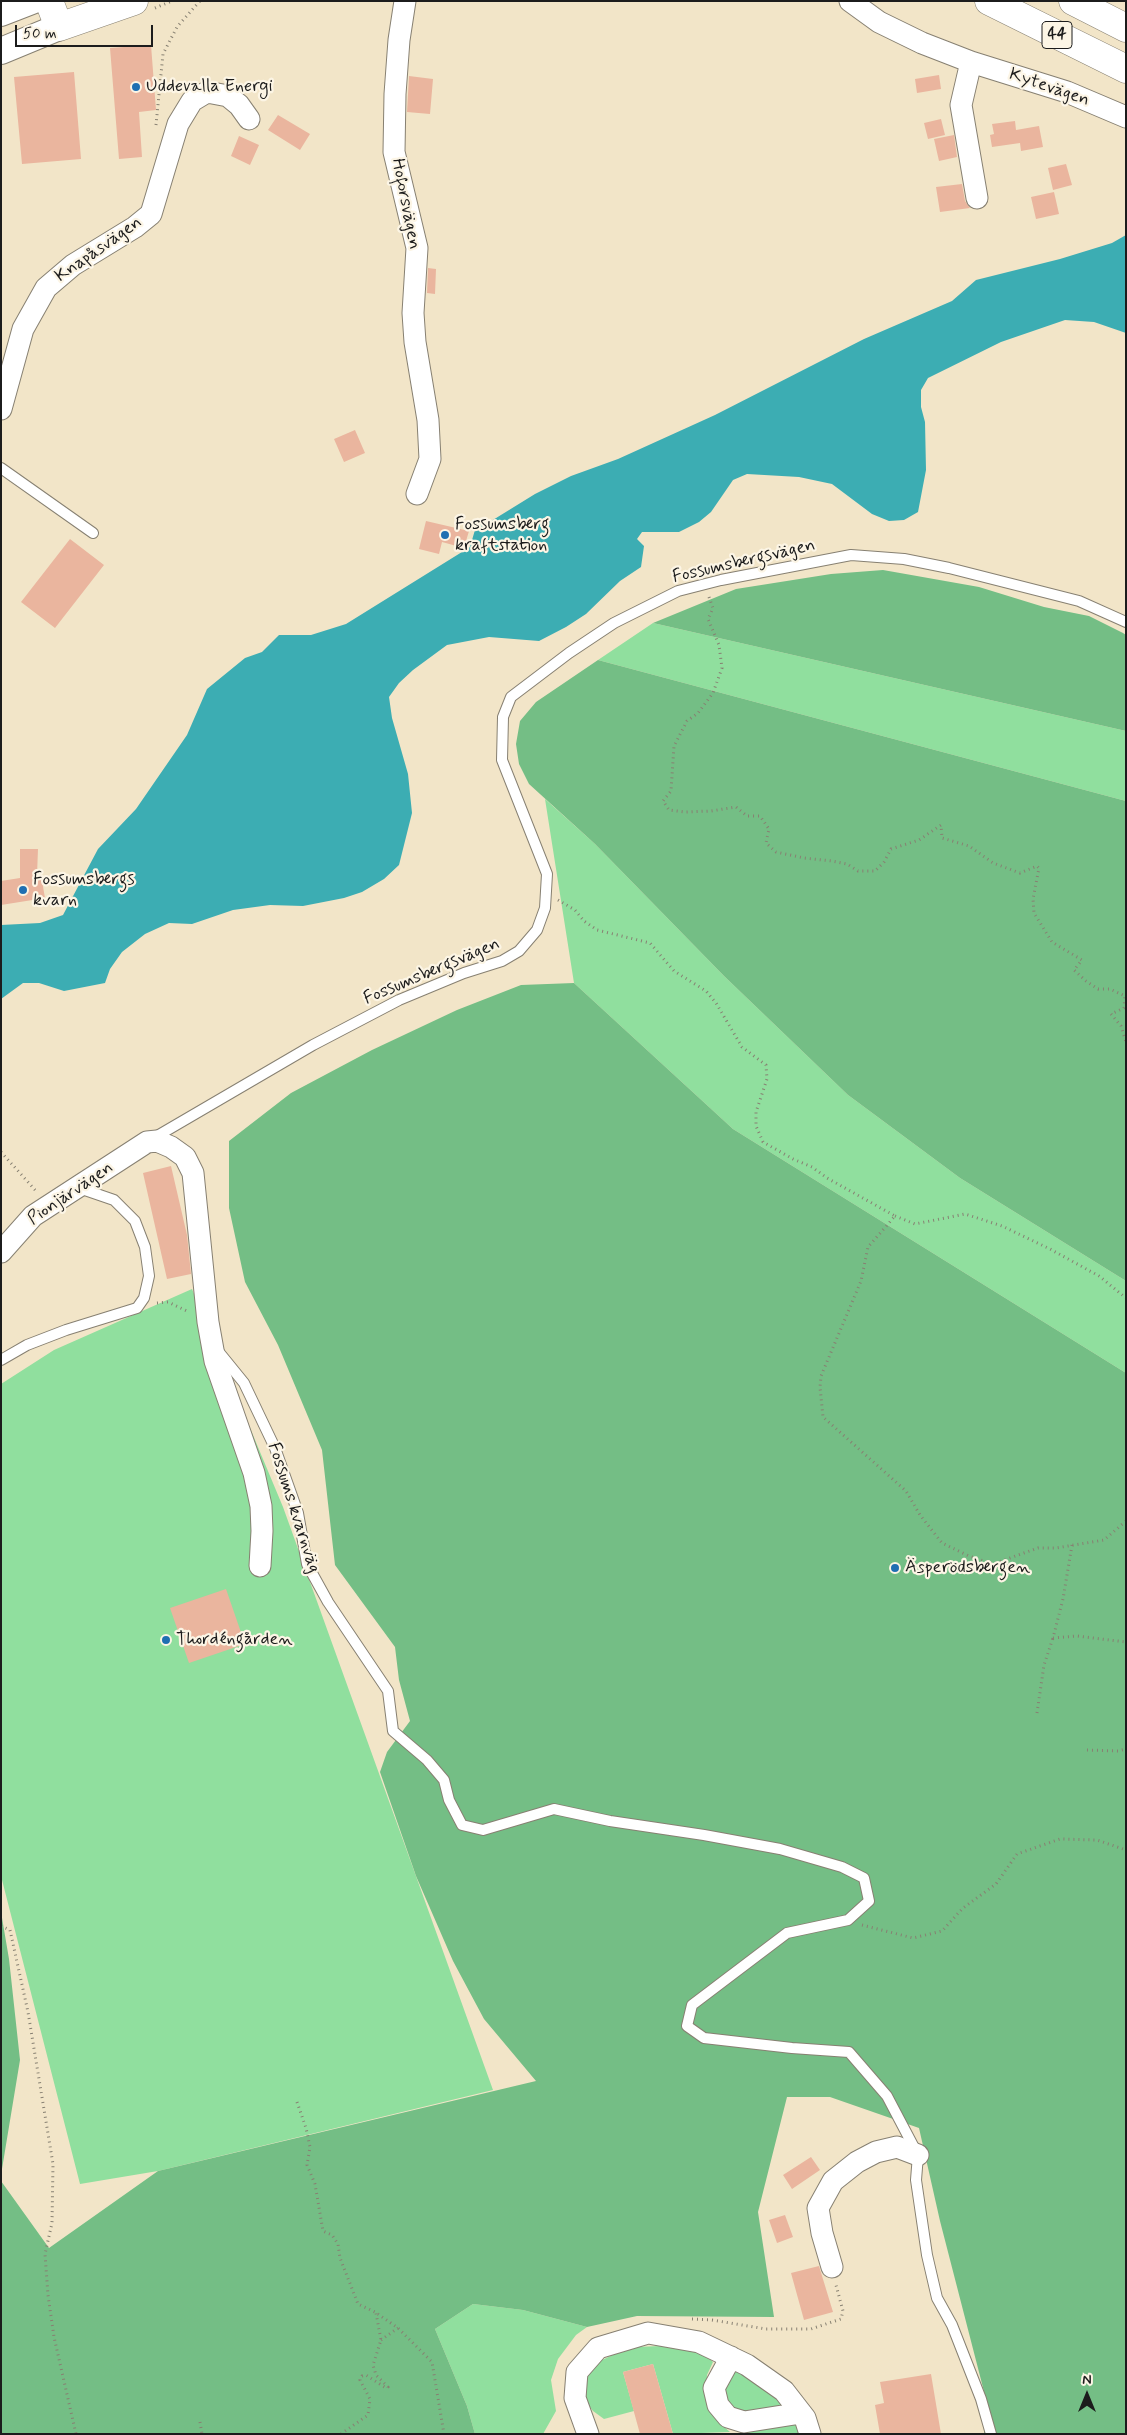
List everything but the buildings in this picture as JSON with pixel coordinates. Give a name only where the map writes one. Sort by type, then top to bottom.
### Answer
[{"type":"main road","points":[[1,6],[4,1]]},
{"type":"main road","points":[[49,1],[59,27],[134,1]]},
{"type":"main road","name":"44","points":[[988,1],[1126,70]]},
{"type":"main road","name":"44","points":[[1073,1],[1126,28]]},
{"type":"street","points":[[1,12],[32,1]]},
{"type":"street","name":"Hoforsvägen","points":[[405,1],[397,67],[394,152],[416,248],[414,332],[428,420],[430,459],[416,494]]},
{"type":"street","name":"Kytevägen","points":[[850,1],[887,26],[922,43],[971,62],[1067,92],[1126,116]]},
{"type":"street","points":[[1,50],[59,27]]},
{"type":"street","points":[[971,62],[961,105],[977,198]]},
{"type":"street","name":"Knapåsvägen","points":[[1,409],[23,329],[46,288],[73,265],[135,227],[151,214],[178,124],[192,100],[207,92],[228,96],[239,105],[250,119]]},
{"type":"street","name":"Fossums kvarnväg","points":[[147,1142],[157,1141],[171,1147],[185,1157],[193,1173],[208,1322],[213,1344]]},
{"type":"street","name":"Pionjärvägen","points":[[1,1252],[33,1216],[147,1142]]},
{"type":"street","points":[[213,1344],[222,1384],[236,1416],[254,1472],[261,1506],[260,1566]]},
{"type":"street","points":[[832,2267],[822,2232],[818,2208],[833,2181],[857,2162],[876,2152],[897,2147],[918,2155]]},
{"type":"street","points":[[588,2434],[575,2398],[577,2372],[598,2348],[648,2333],[699,2342],[747,2365],[784,2391],[802,2413],[810,2434]]},
{"type":"street","points":[[731,2357],[714,2388],[718,2405],[728,2417],[744,2422],[802,2413]]},
{"type":"lane","points":[[1,468],[94,533]]},
{"type":"lane","name":"Fossumsbergsvägen","points":[[147,1142],[313,1045],[399,1000],[464,973],[502,961],[519,951],[537,930],[545,908],[546,874],[502,760],[503,718],[511,697],[568,652],[614,623],[678,591],[721,580],[851,555],[904,559],[949,568],[1079,601],[1126,622]]},
{"type":"lane","points":[[1,1360],[27,1345],[66,1330],[137,1308],[144,1298],[149,1276],[145,1248],[136,1221],[114,1200],[77,1188]]},
{"type":"lane","name":"Fossums kvarnväg","points":[[213,1344],[244,1383],[275,1448],[298,1512],[307,1564],[328,1602],[388,1691],[393,1730],[427,1760],[444,1780],[449,1800],[462,1825],[483,1830],[554,1809],[610,1821],[704,1834],[780,1849],[842,1867],[864,1878],[869,1901],[848,1920]]},
{"type":"lane","points":[[848,1920],[787,1933],[692,2005],[687,2026],[704,2038],[849,2052],[887,2096],[918,2155],[916,2180],[927,2255],[937,2298],[952,2325],[981,2399],[991,2434]]},
{"type":"path","points":[[156,134],[163,54],[177,27],[200,1]]},
{"type":"path","points":[[678,591],[695,591],[708,595],[713,608],[708,619],[719,645],[722,668],[713,693],[698,713],[688,720],[674,746],[671,791],[663,801],[669,810],[685,812],[736,807],[747,816],[760,816],[769,829],[766,843],[776,852],[847,864],[858,871],[875,871],[884,862],[891,849],[919,840],[941,825],[942,838],[968,846],[993,863],[1020,873],[1037,866],[1039,868],[1033,899],[1034,913],[1052,942],[1082,960],[1074,970],[1086,981],[1098,989],[1110,989],[1125,996],[1124,1008],[1111,1014],[1121,1026],[1126,1042]]},
{"type":"path","points":[[546,898],[566,904],[597,930],[650,942],[674,971],[706,991],[716,1003],[742,1047],[766,1065],[767,1079],[756,1112],[756,1126],[763,1142],[793,1159],[812,1167],[827,1178],[895,1216],[915,1224],[965,1214],[1002,1226],[1050,1249],[1099,1276],[1126,1298]]},
{"type":"path","points":[[1,1152],[48,1205]]},
{"type":"path","points":[[895,1216],[868,1247],[861,1281],[821,1376],[823,1417],[906,1491],[920,1515],[942,1543],[956,1551],[993,1564],[1038,1548],[1056,1548],[1104,1540],[1126,1521]]},
{"type":"path","points":[[137,1308],[154,1303],[168,1302],[208,1322]]},
{"type":"path","points":[[1037,1713],[1044,1665],[1063,1599],[1072,1544]]},
{"type":"path","points":[[1053,1638],[1077,1636],[1126,1642]]},
{"type":"path","points":[[1088,1750],[1118,1751],[1126,1749]]},
{"type":"path","points":[[848,1920],[890,1934],[913,1938],[942,1931],[963,1908],[996,1884],[1017,1854],[1060,1839],[1097,1840],[1126,1850]]},
{"type":"path","points":[[1,1926],[10,1930],[28,2012],[53,2164],[52,2223],[45,2254],[48,2295],[54,2337],[76,2434]]},
{"type":"path","points":[[297,2102],[308,2137],[310,2147],[307,2165],[315,2184],[323,2231],[332,2235],[338,2244],[340,2258],[358,2304],[376,2312],[398,2328],[432,2362],[444,2434]]},
{"type":"path","points":[[686,2319],[712,2320],[766,2329],[811,2329],[841,2319],[843,2311],[832,2267]]},
{"type":"path","points":[[341,2434],[368,2415],[370,2399],[360,2380],[362,2376],[366,2375],[388,2388],[376,2375],[373,2365],[381,2340],[376,2312]]},
{"type":"path","points":[[381,2340],[398,2328]]},
{"type":"path","points":[[200,2422],[202,2434]]},
{"type":"green space","points":[[883,570],[979,587],[1044,607],[1089,616],[1123,633],[1126,635],[1126,731],[653,623],[736,589],[831,574]]},
{"type":"green space","points":[[653,623],[1126,731],[1126,801],[598,660]]},
{"type":"green space","points":[[598,660],[1126,801],[1126,1281],[960,1178],[848,1095],[724,976],[595,844],[529,784],[519,764],[516,744],[520,721],[536,702]]},
{"type":"green space","points":[[545,799],[595,844],[724,976],[848,1095],[960,1178],[1126,1281],[1126,1373],[733,1129],[574,983]]},
{"type":"green space","points":[[574,983],[733,1129],[1126,1373],[1126,2434],[984,2434],[988,2407],[940,2221],[919,2128],[830,2097],[787,2097],[758,2212],[774,2317],[637,2316],[587,2327],[523,2310],[473,2304],[435,2329],[467,2406],[475,2434],[1,2434],[1,2181],[49,2248],[158,2171],[536,2081],[484,2019],[453,1961],[416,1876],[380,1772],[387,1752],[410,1721],[399,1680],[395,1647],[335,1565],[322,1450],[278,1345],[245,1282],[229,1208],[229,1141],[291,1093],[372,1050],[457,1010],[521,985]]},
{"type":"green space","name":"Thordéngården","points":[[192,1289],[283,1507],[493,2090],[158,2171],[80,2184],[1,1876],[1,1384],[54,1350]]},
{"type":"green space","points":[[1,1912],[9,1959],[20,2060],[1,2175]]},
{"type":"green space","points":[[473,2304],[523,2310],[587,2327],[576,2335],[558,2359],[551,2380],[556,2411],[543,2434],[475,2434],[467,2406],[435,2329]]},
{"type":"green space","points":[[635,2347],[679,2347],[706,2355],[713,2362],[707,2375],[706,2394],[722,2425],[730,2432],[673,2434],[653,2364],[623,2372],[634,2411],[604,2419],[593,2411],[583,2398],[588,2373],[602,2360]]},
{"type":"green space","points":[[733,2371],[745,2371],[791,2409],[733,2412],[722,2398],[723,2382]]},
{"type":"green space","points":[[799,2421],[805,2434],[747,2434],[747,2429]]},
{"type":"water","points":[[1126,235],[1126,333],[1094,322],[1065,320],[1001,342],[928,378],[921,390],[921,407],[925,422],[926,470],[918,512],[904,520],[889,521],[872,514],[832,484],[799,477],[747,474],[733,480],[711,512],[699,522],[679,532],[642,532],[637,539],[644,546],[641,567],[620,581],[586,614],[566,627],[539,641],[489,637],[447,645],[413,670],[399,683],[389,697],[392,718],[408,774],[412,813],[399,865],[384,879],[362,892],[344,898],[303,906],[270,905],[233,910],[192,924],[169,923],[145,934],[122,952],[110,969],[105,983],[64,991],[39,983],[23,983],[1,999],[1,925],[40,923],[63,915],[98,849],[136,809],[187,735],[207,689],[245,658],[262,652],[279,635],[311,635],[346,624],[470,547],[477,523],[488,523],[535,494],[571,476],[618,459],[715,415],[864,339],[952,301],[976,280],[1060,259],[1112,243]]},
{"type":"place","name":"Uddevalla Energi","points":[[136,87]]},
{"type":"place","name":"Fossumsberg kraftstation","points":[[445,535]]},
{"type":"place","name":"Fossumsbergs kvarn","points":[[23,890]]},
{"type":"place","name":"Äsperödsbergen","points":[[895,1568]]},
{"type":"place","name":"Thordéngården","points":[[166,1640]]}]
